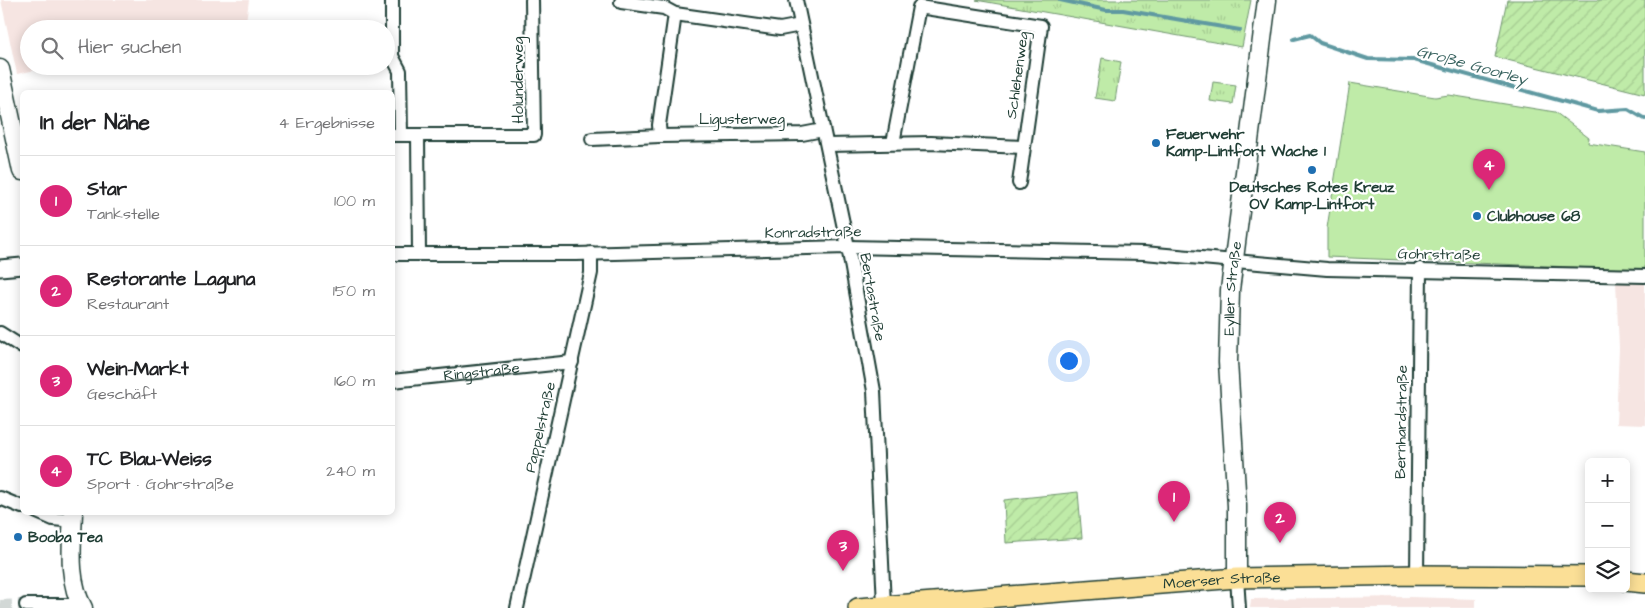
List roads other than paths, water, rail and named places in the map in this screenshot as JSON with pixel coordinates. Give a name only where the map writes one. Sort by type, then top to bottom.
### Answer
[{"type":"main road","name":"Eyller Straße","points":[[1237,578],[1238,556],[1228,335],[1233,259],[1267,0]]},
{"type":"main road","points":[[0,70],[7,131],[20,166]]},
{"type":"main road","points":[[68,517],[65,574],[77,607]]},
{"type":"main road","points":[[1630,572],[1645,572]]},
{"type":"main road","name":"Moerser Straße","points":[[858,608],[884,604],[1237,578],[1417,575],[1585,576]]},
{"type":"main road","points":[[1630,581],[1645,583]]},
{"type":"street","name":"Holunderweg","points":[[392,0],[392,20]]},
{"type":"street","name":"Holunderweg","points":[[395,62],[400,71],[396,135],[534,135],[532,0]]},
{"type":"street","name":"Bertastraße","points":[[796,0],[848,247],[874,391],[884,604]]},
{"type":"street","points":[[621,2],[664,8],[674,14],[780,29],[802,25]]},
{"type":"street","name":"Schlehenweg","points":[[894,143],[919,8],[1041,26],[1019,183]]},
{"type":"street","points":[[660,136],[659,125],[674,14]]},
{"type":"street","name":"Ligusterweg","points":[[592,139],[802,134],[824,130]]},
{"type":"street","points":[[418,135],[419,254]]},
{"type":"street","points":[[827,145],[931,142],[1023,147]]},
{"type":"street","name":"Konradstraße","points":[[395,254],[591,253],[848,247],[1144,253],[1233,259]]},
{"type":"street","name":"Pappelstraße","points":[[516,608],[591,274],[591,253]]},
{"type":"street","name":"Gohrstraße","points":[[1233,259],[1327,269],[1420,269],[1645,276]]},
{"type":"street","points":[[0,268],[20,266]]},
{"type":"street","name":"Bernhardstraße","points":[[1417,575],[1420,269]]},
{"type":"street","points":[[0,332],[20,347]]},
{"type":"street","name":"Ringstraße","points":[[395,381],[572,362]]},
{"type":"street","points":[[0,498],[20,506]]},
{"type":"street","points":[[56,515],[68,517]]},
{"type":"street","points":[[1237,578],[1239,608]]},
{"type":"street","points":[[26,605],[77,607]]},
{"type":"waterway","name":"Große Goorley","points":[[1060,0],[1106,10],[1123,10],[1240,30]]},
{"type":"waterway","name":"Große Goorley","points":[[1294,39],[1310,35],[1320,43],[1368,59],[1414,60],[1598,111],[1628,109],[1645,119]]},
{"type":"tunnel","points":[[0,606],[26,605]]},
{"type":"place","name":"Feuerwehr Kamp-Lintfort Wache 1","points":[[1156,143]]},
{"type":"place","name":"Deutsches Rotes Kreuz OV Kamp-Lintfort","points":[[1312,170]]},
{"type":"place","name":"TC Blau-Weiss","points":[[1489,190]]},
{"type":"place","name":"Clubhouse 68","points":[[1477,216]]},
{"type":"place","name":"Star","points":[[1174,522]]},
{"type":"place","name":"Booba Tea","points":[[18,537]]},
{"type":"place","name":"Restorante Laguna","points":[[1280,543]]},
{"type":"place","name":"Wein-Markt","points":[[843,571]]}]
